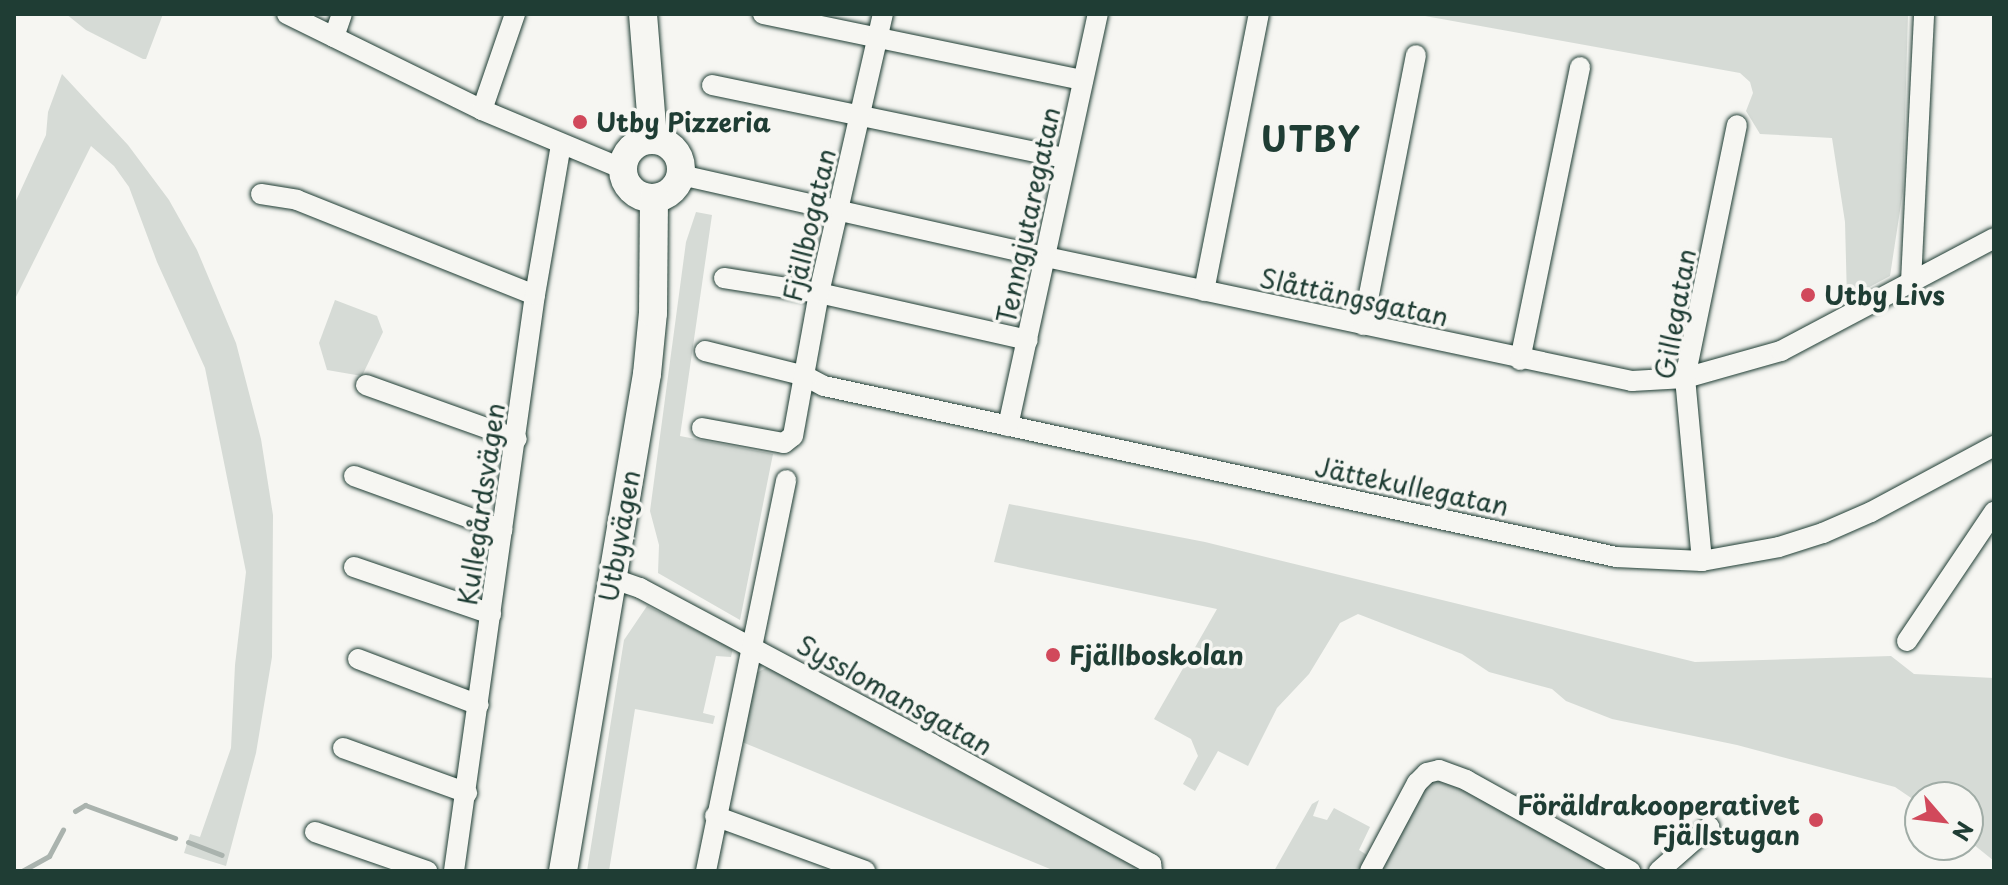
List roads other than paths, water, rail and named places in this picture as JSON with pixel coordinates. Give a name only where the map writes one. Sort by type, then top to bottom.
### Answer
[{"type":"street","points":[[287,14],[482,110],[623,169]]},
{"type":"street","points":[[334,37],[342,14]]},
{"type":"street","points":[[482,110],[515,14]]},
{"type":"street","points":[[643,14],[653,139]]},
{"type":"street","points":[[763,14],[1083,80]]},
{"type":"street","name":"Fjällbogatan","points":[[702,428],[784,443],[795,430],[819,293],[883,14]]},
{"type":"street","name":"Tenngjutaregatan","points":[[1008,426],[1098,14]]},
{"type":"street","points":[[1204,291],[1259,14]]},
{"type":"street","points":[[1911,282],[1924,14]]},
{"type":"street","points":[[1363,325],[1416,55]]},
{"type":"street","points":[[1520,360],[1580,67]]},
{"type":"street","points":[[712,85],[1066,158]]},
{"type":"street","name":"Gillegatan","points":[[1702,561],[1685,378],[1737,125]]},
{"type":"street","points":[[653,139],[675,151],[681,175],[673,189],[654,198],[640,196],[630,188],[623,169],[630,150],[640,142],[653,139]]},
{"type":"street","name":"Kullegårdsvägen","points":[[454,871],[535,295],[561,145]]},
{"type":"street","name":"Slåttängsgatan","points":[[681,175],[1520,360],[1632,381],[1685,378],[1781,351],[1994,238]]},
{"type":"street","points":[[261,194],[297,200],[535,295]]},
{"type":"street","name":"Utbyvägen","points":[[563,871],[647,374],[653,313],[654,198]]},
{"type":"street","points":[[724,278],[819,293],[1028,340]]},
{"type":"street","name":"Jättekullegatan","points":[[705,351],[805,376],[824,386],[1616,557],[1702,561],[1779,547],[1823,533],[1994,446]]},
{"type":"street","points":[[366,385],[517,439]]},
{"type":"street","points":[[354,476],[503,530]]},
{"type":"street","points":[[706,871],[786,480]]},
{"type":"street","points":[[1907,641],[1994,512]]},
{"type":"street","points":[[354,567],[491,614]]},
{"type":"street","name":"Sysslomansgatan","points":[[611,578],[640,588],[751,646],[1156,869]]},
{"type":"street","points":[[358,659],[479,705]]},
{"type":"street","points":[[343,748],[467,793]]},
{"type":"street","points":[[1370,871],[1417,783],[1427,773],[1439,770],[1466,780],[1630,871]]},
{"type":"street","points":[[715,816],[865,871]]},
{"type":"street","points":[[1659,871],[1709,827]]},
{"type":"street","points":[[315,832],[427,871]]},
{"type":"waterway","points":[[75,811],[85,805],[175,838]]},
{"type":"waterway","points":[[22,871],[49,856],[63,830]]},
{"type":"waterway","points":[[188,842],[222,855]]},
{"type":"place","name":"Utby Pizzeria","points":[[580,122]]},
{"type":"place","name":"Utby Livs","points":[[1808,295]]},
{"type":"place","name":"Fjällboskolan","points":[[1053,655]]},
{"type":"place","name":"Föräldrakooperativet Fjällstugan","points":[[1816,820]]},
{"type":"district","name":"UTBY","points":[[1311,139]]}]
